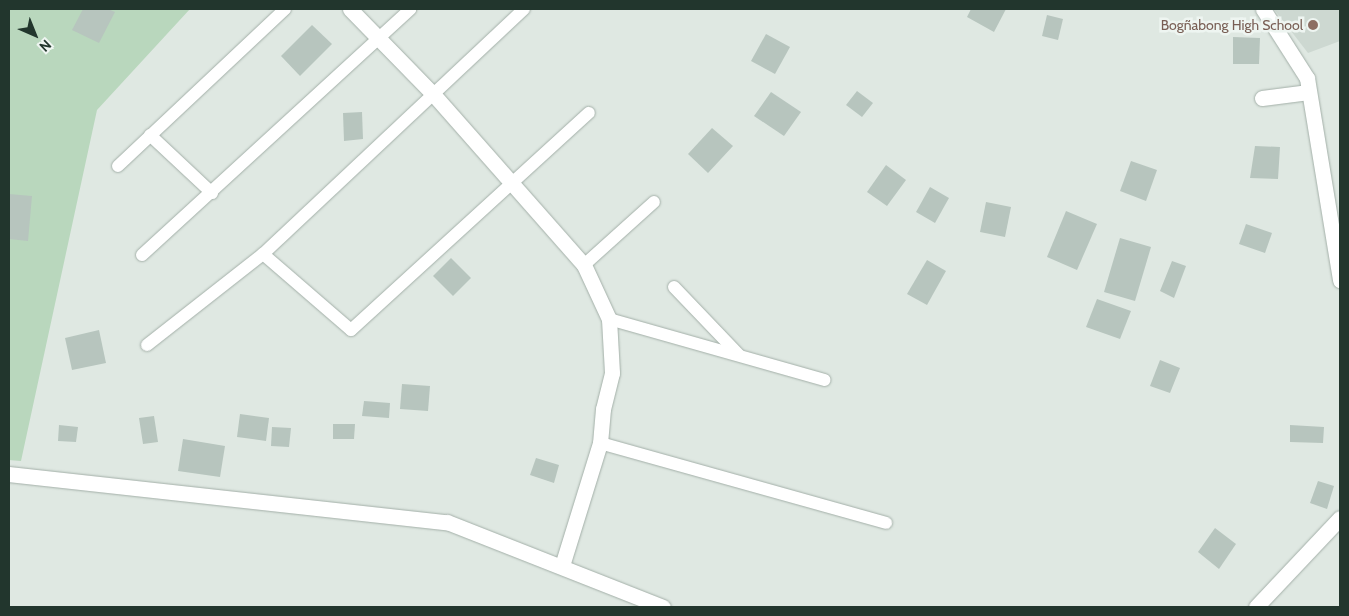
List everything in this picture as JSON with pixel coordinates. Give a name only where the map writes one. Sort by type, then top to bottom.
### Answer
[{"type":"street","points":[[350,9],[434,94],[584,265],[609,318],[612,373],[603,409],[600,443],[562,566]]},
{"type":"street","points":[[1263,9],[1296,56],[1307,78],[1340,280]]},
{"type":"street","points":[[1262,98],[1309,92]]},
{"type":"street","points":[[9,474],[448,522],[663,607]]},
{"type":"street","points":[[1256,607],[1340,518]]},
{"type":"lane","points":[[118,166],[285,9]]},
{"type":"lane","points":[[142,255],[212,193],[410,9]]},
{"type":"lane","points":[[147,345],[263,254],[524,9]]},
{"type":"lane","points":[[263,254],[351,330],[510,182],[589,112]]},
{"type":"lane","points":[[150,135],[212,193]]},
{"type":"lane","points":[[584,265],[654,202]]},
{"type":"lane","points":[[674,287],[739,355]]},
{"type":"lane","points":[[609,318],[825,380]]},
{"type":"lane","points":[[600,443],[886,523]]},
{"type":"shaded area","name":"Bogñabong High School","points":[[1274,9],[1340,9],[1340,41],[1308,53]]},
{"type":"green space","points":[[9,9],[190,9],[97,110],[21,461],[9,460]]},
{"type":"building","points":[[83,9],[108,9],[115,12],[99,43],[72,30]]},
{"type":"building","points":[[971,9],[1006,9],[994,32],[967,17]]},
{"type":"building","points":[[1047,15],[1063,19],[1058,40],[1042,36]]},
{"type":"building","points":[[312,25],[332,44],[300,76],[281,56]]},
{"type":"building","points":[[766,34],[790,47],[775,74],[751,61]]},
{"type":"building","points":[[1233,37],[1260,38],[1259,64],[1233,64]]},
{"type":"building","points":[[857,91],[873,103],[862,117],[846,105]]},
{"type":"building","points":[[771,92],[801,112],[784,136],[754,116]]},
{"type":"building","points":[[362,112],[363,139],[344,141],[343,113]]},
{"type":"building","points":[[712,128],[733,146],[708,173],[688,154]]},
{"type":"building","points":[[1255,146],[1280,147],[1278,179],[1250,178]]},
{"type":"building","points":[[1131,161],[1157,170],[1146,201],[1120,191]]},
{"type":"building","points":[[886,165],[906,180],[887,206],[867,192]]},
{"type":"building","points":[[930,187],[949,198],[935,223],[916,212]]},
{"type":"building","points":[[9,194],[32,196],[28,241],[9,239]]},
{"type":"building","points":[[986,202],[1011,207],[1005,237],[980,232]]},
{"type":"building","points":[[1066,211],[1097,224],[1077,270],[1047,257]]},
{"type":"building","points":[[1246,224],[1272,233],[1265,253],[1239,244]]},
{"type":"building","points":[[1120,238],[1151,247],[1135,301],[1104,292]]},
{"type":"building","points":[[451,258],[471,278],[453,296],[433,276]]},
{"type":"building","points":[[927,260],[946,271],[927,305],[907,294]]},
{"type":"building","points":[[1172,261],[1186,266],[1174,298],[1160,291]]},
{"type":"building","points":[[1097,299],[1131,311],[1120,339],[1086,327]]},
{"type":"building","points":[[99,330],[106,363],[72,370],[65,338]]},
{"type":"building","points":[[1160,360],[1180,368],[1170,393],[1150,386]]},
{"type":"building","points":[[402,384],[430,386],[428,411],[400,409]]},
{"type":"building","points":[[364,401],[390,403],[389,418],[362,416]]},
{"type":"building","points":[[240,414],[269,418],[266,441],[237,437]]},
{"type":"building","points":[[154,416],[158,442],[143,444],[139,418]]},
{"type":"building","points":[[333,424],[355,424],[354,439],[333,439]]},
{"type":"building","points":[[59,425],[78,427],[76,442],[58,441]]},
{"type":"building","points":[[1290,425],[1324,427],[1323,443],[1290,442]]},
{"type":"building","points":[[272,427],[291,428],[289,447],[271,446]]},
{"type":"building","points":[[183,439],[225,446],[220,477],[178,471]]},
{"type":"building","points":[[536,458],[559,465],[554,483],[530,475]]},
{"type":"building","points":[[1318,481],[1334,486],[1327,509],[1310,503]]},
{"type":"building","points":[[1215,528],[1236,544],[1219,569],[1198,552]]},
{"type":"place","name":"Bogñabong High School","points":[[1313,25]]}]
